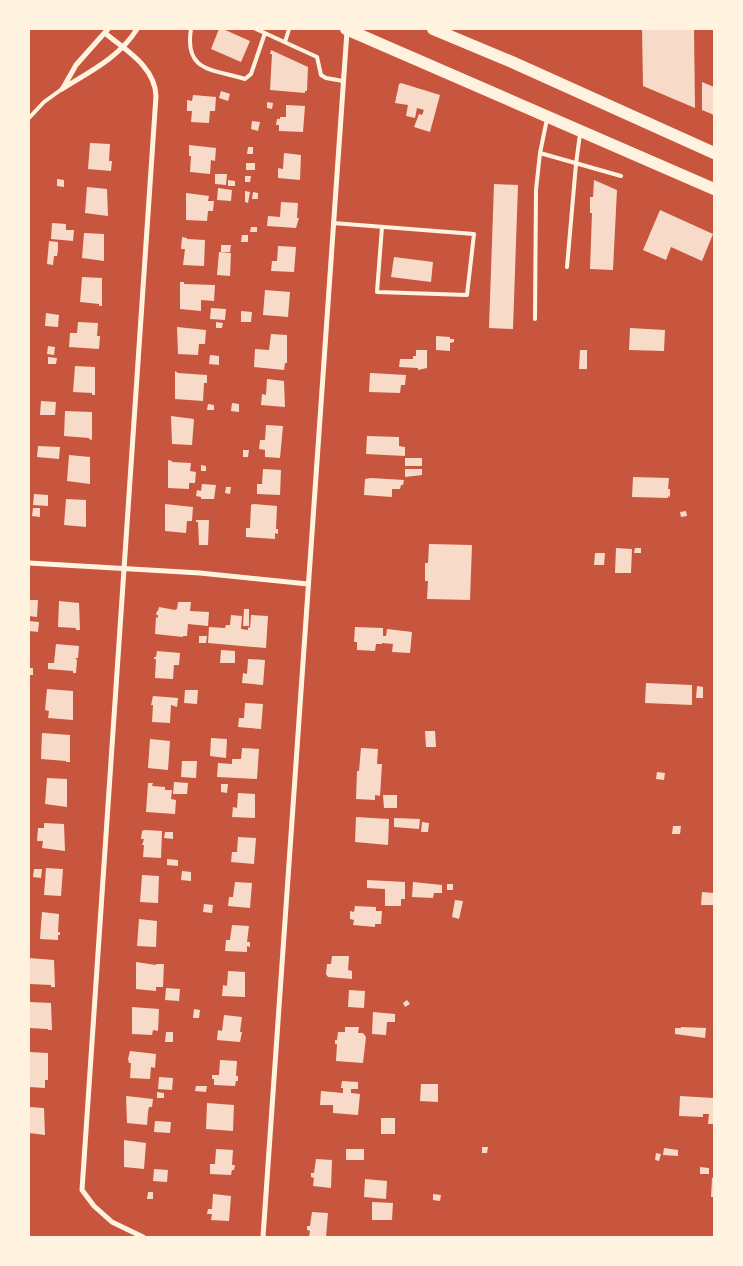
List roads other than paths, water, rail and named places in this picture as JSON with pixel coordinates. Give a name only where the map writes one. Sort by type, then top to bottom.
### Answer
[{"type":"main road","points":[[346,29],[714,189]]},
{"type":"main road","points":[[433,29],[512,62],[714,153]]},
{"type":"street","points":[[62,89],[103,64],[122,48],[137,29]]},
{"type":"street","points":[[263,1237],[346,29]]},
{"type":"street","points":[[62,89],[76,65],[106,31],[122,48],[142,64],[150,73],[156,86],[82,1190],[94,1206],[112,1222],[143,1237]]},
{"type":"street","points":[[29,563],[200,573],[308,584]]},
{"type":"lane","points":[[191,29],[192,55],[198,64],[245,79],[251,74],[265,33]]},
{"type":"lane","points":[[256,29],[317,57],[321,75],[326,78],[343,81]]},
{"type":"lane","points":[[285,42],[289,29]]},
{"type":"lane","points":[[29,118],[44,102],[62,89]]},
{"type":"lane","points":[[535,320],[536,190],[540,153],[548,117]]},
{"type":"lane","points":[[567,267],[576,164],[581,132]]},
{"type":"lane","points":[[540,153],[621,176]]},
{"type":"lane","points":[[333,223],[474,234],[467,295],[377,292],[382,227]]}]
